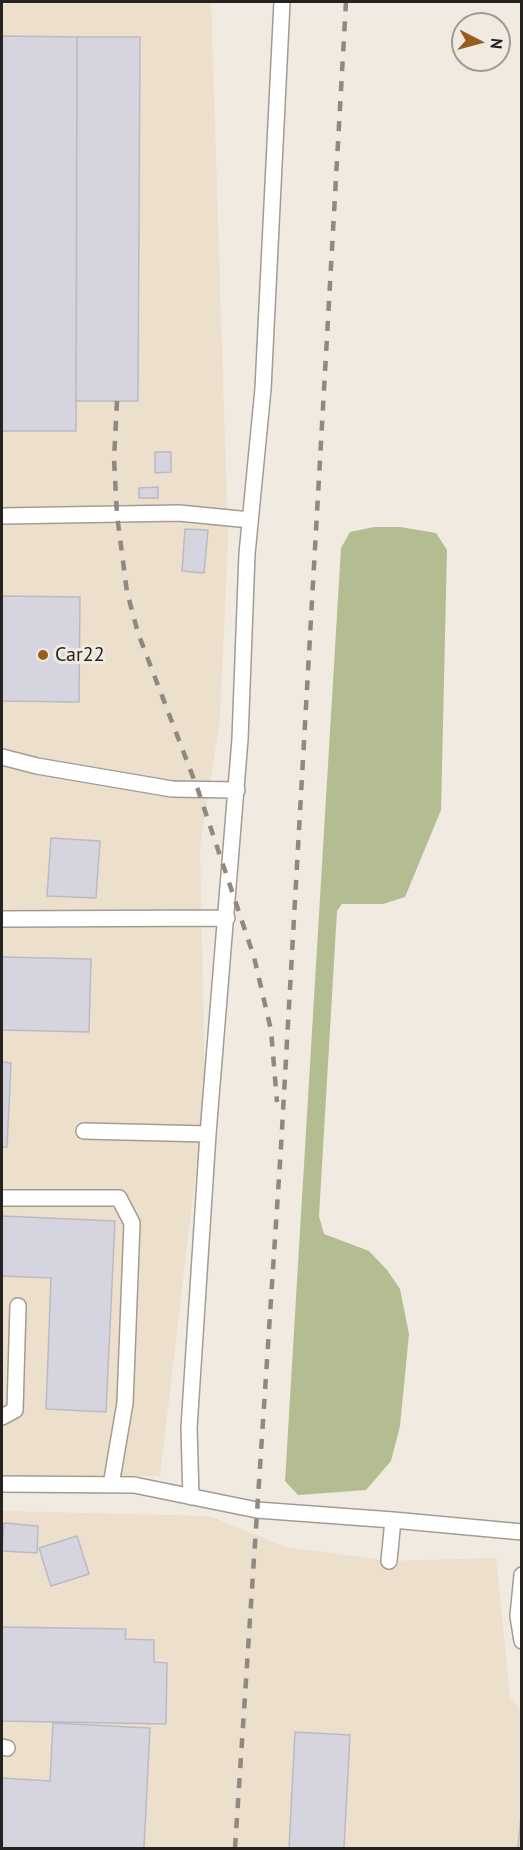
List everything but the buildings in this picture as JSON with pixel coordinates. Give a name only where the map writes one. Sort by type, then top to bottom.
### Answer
[{"type":"lane","points":[[191,1497],[189,1428],[208,1134],[237,790],[250,520],[263,389],[282,2]]},
{"type":"lane","points":[[2,516],[179,513],[250,520]]},
{"type":"lane","points":[[2,757],[37,766],[172,789],[237,790]]},
{"type":"lane","points":[[2,919],[227,918]]},
{"type":"lane","points":[[84,1131],[208,1134]]},
{"type":"lane","points":[[2,1197],[118,1198],[132,1223],[125,1403],[111,1485]]},
{"type":"lane","points":[[2,1417],[15,1410],[18,1306]]},
{"type":"lane","points":[[2,1484],[134,1485],[257,1510],[522,1532]]},
{"type":"lane","points":[[389,1561],[393,1520]]},
{"type":"lane","points":[[522,1575],[518,1616],[522,1641]]},
{"type":"shaded area","points":[[2,2],[211,2],[228,536],[220,719],[200,847],[205,1093],[160,1476],[2,1476]]},
{"type":"shaded area","points":[[2,1511],[209,1516],[286,1547],[389,1561],[496,1558],[510,1697],[521,1711],[521,1848],[2,1848]]},
{"type":"green space","points":[[374,527],[400,527],[436,533],[447,550],[441,810],[405,897],[383,904],[342,904],[337,911],[319,1216],[324,1234],[369,1251],[387,1270],[400,1289],[409,1334],[400,1426],[391,1461],[366,1490],[298,1495],[285,1481],[341,548],[350,532]]},
{"type":"railway","points":[[235,1848],[281,1147],[346,2]]},
{"type":"railway","points":[[117,401],[114,459],[117,515],[127,592],[138,633],[198,790],[254,957],[271,1030],[277,1102]]},
{"type":"place","name":"Car22","points":[[43,655]]}]
